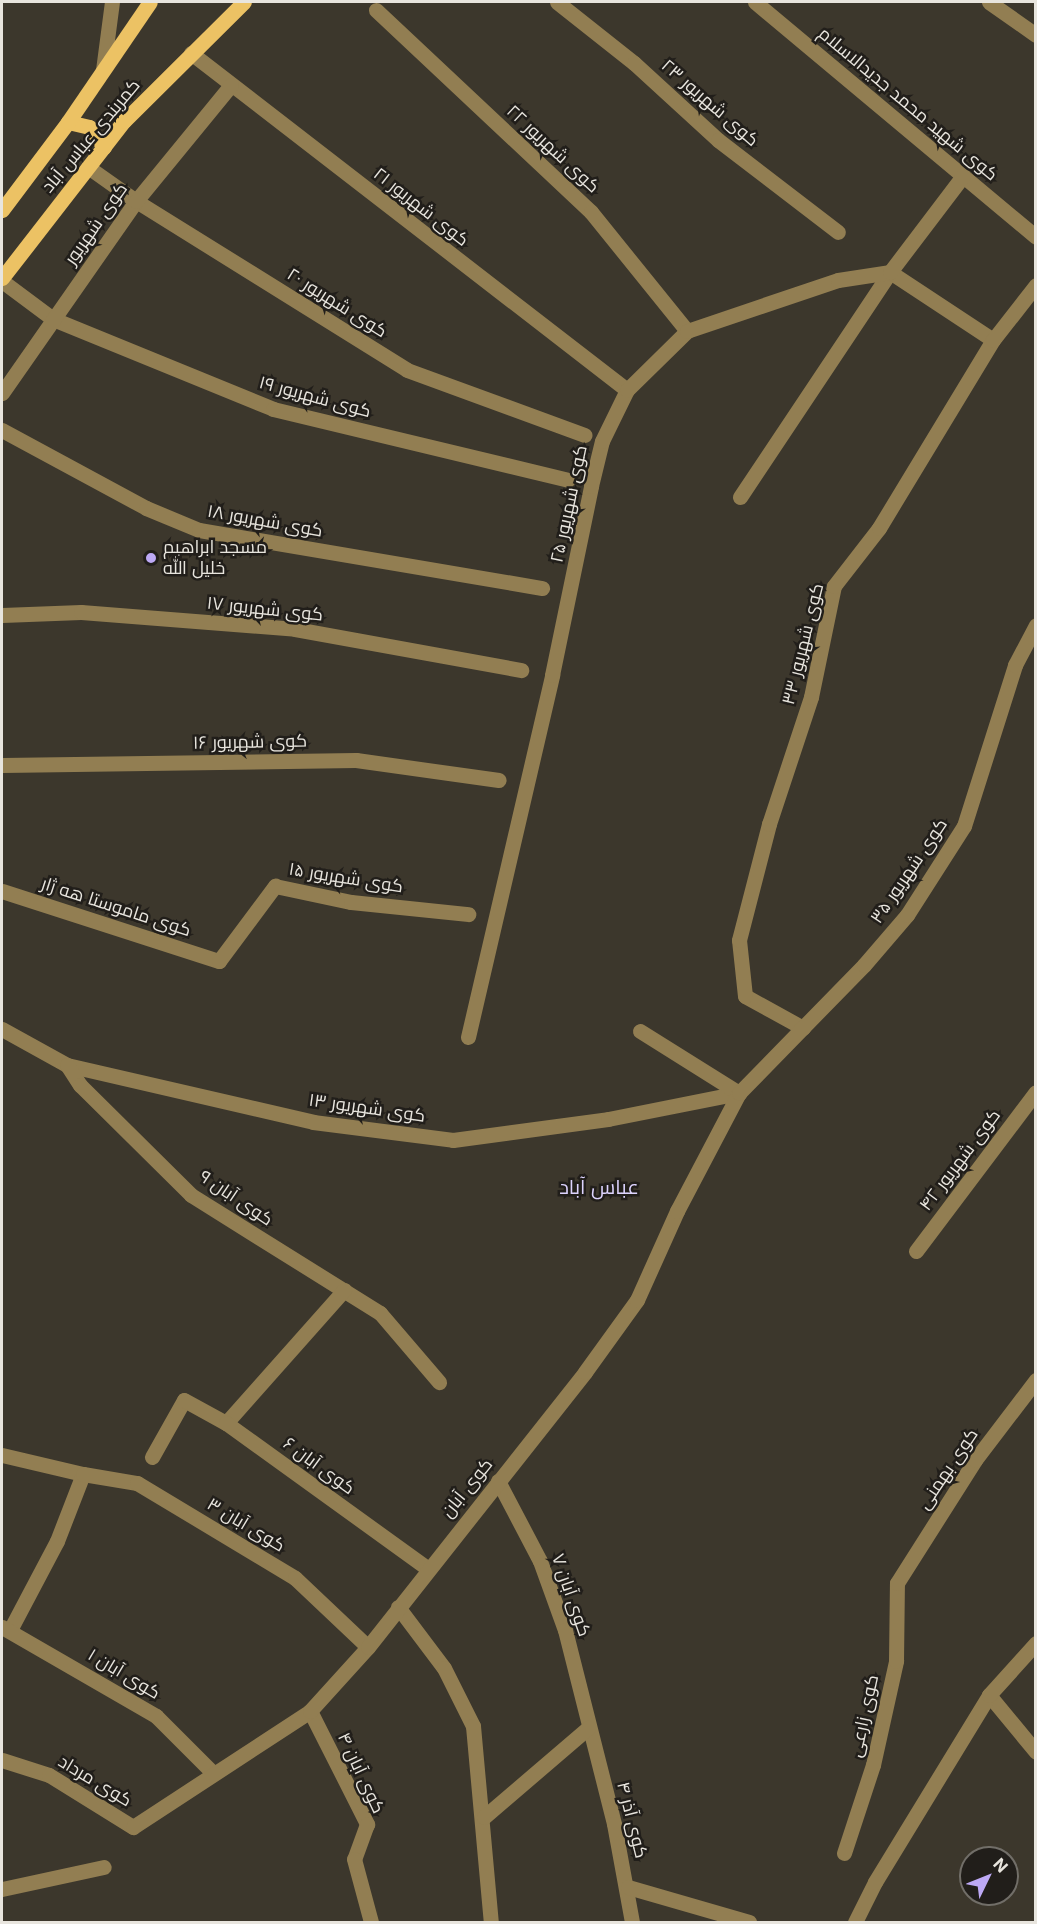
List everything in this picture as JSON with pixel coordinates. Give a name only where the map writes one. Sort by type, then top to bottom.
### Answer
[{"type":"main road","name":"کمربندی عباس آباد","points":[[2,210],[68,122],[150,2]]},
{"type":"main road","name":"کمربندی عباس آباد","points":[[2,280],[104,147],[191,53],[244,2]]},
{"type":"main road","points":[[68,122],[89,127],[104,147]]},
{"type":"street","points":[[103,70],[112,2]]},
{"type":"street","name":"کوی شهریور ۲۳","points":[[557,2],[634,63],[718,140],[838,232]]},
{"type":"street","name":"کوی شهید محمد جدیدالاسلام","points":[[755,2],[1035,237]]},
{"type":"street","points":[[989,2],[1035,35]]},
{"type":"street","name":"کوی شهریور ۲۲","points":[[376,10],[591,212],[687,331]]},
{"type":"street","name":"کوی شهریور ۲۱","points":[[191,53],[627,390]]},
{"type":"street","name":"کوی شهریور","points":[[2,393],[136,201],[231,85]]},
{"type":"street","name":"کوی شهریور ۲۰","points":[[88,167],[136,201],[407,370],[585,435]]},
{"type":"street","points":[[740,497],[890,272],[963,176]]},
{"type":"street","points":[[890,272],[993,340]]},
{"type":"street","name":"کوی شهریور ۲۵","points":[[468,1037],[552,675],[602,441],[627,390],[687,331],[838,280],[890,272]]},
{"type":"street","name":"کوی شهریور ۱۹","points":[[2,280],[54,319],[273,409],[568,480]]},
{"type":"street","name":"کوی شهریور ۳۳","points":[[803,1028],[745,996],[739,940],[769,824],[811,697],[834,586],[879,528],[993,340],[1035,285]]},
{"type":"street","name":"کوی شهریور ۱۸","points":[[2,430],[146,508],[199,530],[542,588]]},
{"type":"street","name":"کوی شهریور ۱۷","points":[[2,615],[81,612],[295,629],[521,670]]},
{"type":"street","name":"کوی شهریور ۳۵","points":[[739,1093],[803,1028],[907,915],[964,826],[1016,665],[1035,625]]},
{"type":"street","name":"کوی شهریور ۱۶","points":[[2,765],[356,760],[499,780]]},
{"type":"street","name":"کوی شهریور ۱۵","points":[[219,961],[275,886],[351,902],[468,914]]},
{"type":"street","name":"کوی ماموستا هه ژار","points":[[2,891],[219,961]]},
{"type":"street","name":"کوی شهریور ۱۳","points":[[2,1029],[67,1065],[314,1122],[453,1140],[608,1119],[739,1093]]},
{"type":"street","points":[[640,1031],[739,1093]]},
{"type":"street","name":"کوی آبان ۹","points":[[67,1065],[80,1085],[191,1195],[380,1313],[439,1382]]},
{"type":"street","name":"کوی شهریور ۴۲","points":[[916,1251],[1035,1092]]},
{"type":"street","name":"کوی آبان","points":[[133,1827],[310,1711],[368,1647],[637,1300],[677,1211],[739,1093]]},
{"type":"street","points":[[226,1423],[344,1290]]},
{"type":"street","name":"کوی بهمنی","points":[[897,1583],[975,1460],[1035,1380]]},
{"type":"street","name":"کوی آبان ۶","points":[[152,1457],[184,1400],[226,1423],[427,1568]]},
{"type":"street","name":"کوی آبان ۳","points":[[2,1455],[83,1474],[137,1483],[295,1578],[368,1647]]},
{"type":"street","points":[[6,1628],[57,1541],[83,1474]]},
{"type":"street","name":"کوی آبان ۷","points":[[498,1481],[540,1562],[558,1608],[588,1728]]},
{"type":"street","name":"کوی زارعی","points":[[844,1853],[873,1765],[896,1661],[897,1583]]},
{"type":"street","points":[[398,1607],[444,1668],[472,1726],[484,1817],[491,1923]]},
{"type":"street","name":"کوی آبان ۱","points":[[6,1628],[156,1716],[213,1773]]},
{"type":"street","points":[[855,1923],[875,1882],[989,1695],[1035,1643]]},
{"type":"street","points":[[989,1695],[1035,1752]]},
{"type":"street","name":"کوی آبان ۴","points":[[310,1711],[367,1824],[354,1859],[370,1923]]},
{"type":"street","points":[[484,1817],[588,1728]]},
{"type":"street","name":"کوی آذر ۴","points":[[588,1728],[628,1887],[632,1923]]},
{"type":"street","name":"کوی مرداد","points":[[2,1760],[49,1775],[133,1827]]},
{"type":"street","points":[[2,1889],[104,1867]]},
{"type":"street","points":[[628,1887],[749,1923]]},
{"type":"place","name":"مسجد ابراهیم خلیل الله","points":[[151,558]]},
{"type":"district","name":"عباس آباد","points":[[599,1187]]}]
